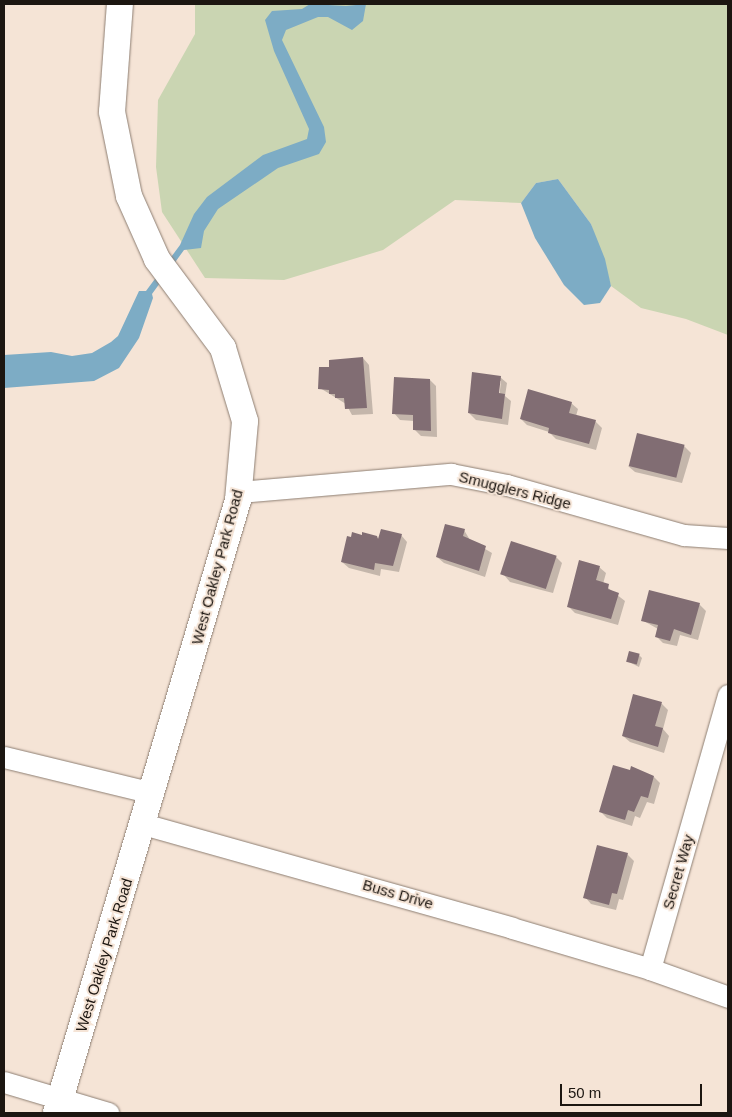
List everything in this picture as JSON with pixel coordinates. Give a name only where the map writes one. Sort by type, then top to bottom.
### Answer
[{"type":"street","name":"West Oakley Park Road","points":[[58,1106],[153,793],[239,492],[245,421],[223,348],[157,259],[129,196],[119,156],[112,112],[120,4]]},
{"type":"street","name":"Smugglers Ridge","points":[[239,492],[451,474],[507,485],[684,535],[728,538]]},
{"type":"street","name":"Secret Way","points":[[650,969],[728,695]]},
{"type":"street","points":[[4,757],[153,793]]},
{"type":"street","name":"Buss Drive","points":[[143,824],[650,969]]},
{"type":"street","points":[[650,969],[728,997]]},
{"type":"street","points":[[4,1082],[58,1106],[108,1113]]},
{"type":"green space","points":[[195,4],[728,4],[728,335],[686,319],[641,308],[611,286],[591,224],[558,179],[536,183],[521,203],[455,200],[383,250],[284,280],[205,278],[162,212],[156,167],[158,100],[195,34]]},
{"type":"water","points":[[310,4],[346,6],[366,4],[363,21],[352,30],[328,17],[318,17],[286,30],[282,40],[324,127],[326,142],[319,154],[278,168],[218,209],[204,231],[201,248],[184,250],[152,294],[153,298],[139,338],[119,368],[94,381],[4,388],[4,355],[51,352],[72,356],[92,353],[111,342],[118,336],[139,291],[146,291],[180,245],[194,214],[207,197],[263,155],[307,139],[309,129],[274,51],[265,20],[272,11],[302,9]]},
{"type":"water","points":[[558,179],[591,224],[605,259],[611,286],[600,303],[584,305],[564,285],[535,238],[521,203],[536,183]]},
{"type":"building","points":[[363,357],[367,408],[345,409],[344,398],[335,398],[335,394],[329,394],[329,390],[318,389],[319,367],[329,367],[329,360]]},
{"type":"building","points":[[472,372],[501,376],[499,393],[505,394],[502,419],[468,413]]},
{"type":"building","points":[[394,377],[430,379],[431,431],[413,430],[413,415],[392,414]]},
{"type":"building","points":[[528,389],[572,402],[569,413],[596,420],[589,444],[548,433],[549,428],[520,419]]},
{"type":"building","points":[[637,433],[685,445],[676,478],[629,466]]},
{"type":"building","points":[[445,524],[465,529],[463,536],[486,546],[479,571],[436,557]]},
{"type":"building","points":[[381,529],[402,534],[393,566],[375,563],[374,570],[341,562],[347,536],[351,537],[352,532],[362,535],[362,532],[377,536],[378,539]]},
{"type":"building","points":[[511,541],[557,556],[546,589],[500,574]]},
{"type":"building","points":[[579,560],[600,566],[596,580],[609,584],[608,589],[619,593],[611,619],[567,607]]},
{"type":"building","points":[[649,590],[700,603],[691,635],[674,629],[670,641],[655,637],[658,625],[641,621]]},
{"type":"building","points":[[629,651],[640,654],[637,664],[626,662]]},
{"type":"building","points":[[633,694],[662,702],[655,726],[663,728],[658,747],[622,736]]},
{"type":"building","points":[[613,765],[630,770],[631,766],[654,776],[648,798],[641,796],[634,812],[628,810],[625,820],[599,812]]},
{"type":"building","points":[[597,845],[628,853],[617,894],[612,893],[609,905],[583,898]]}]
